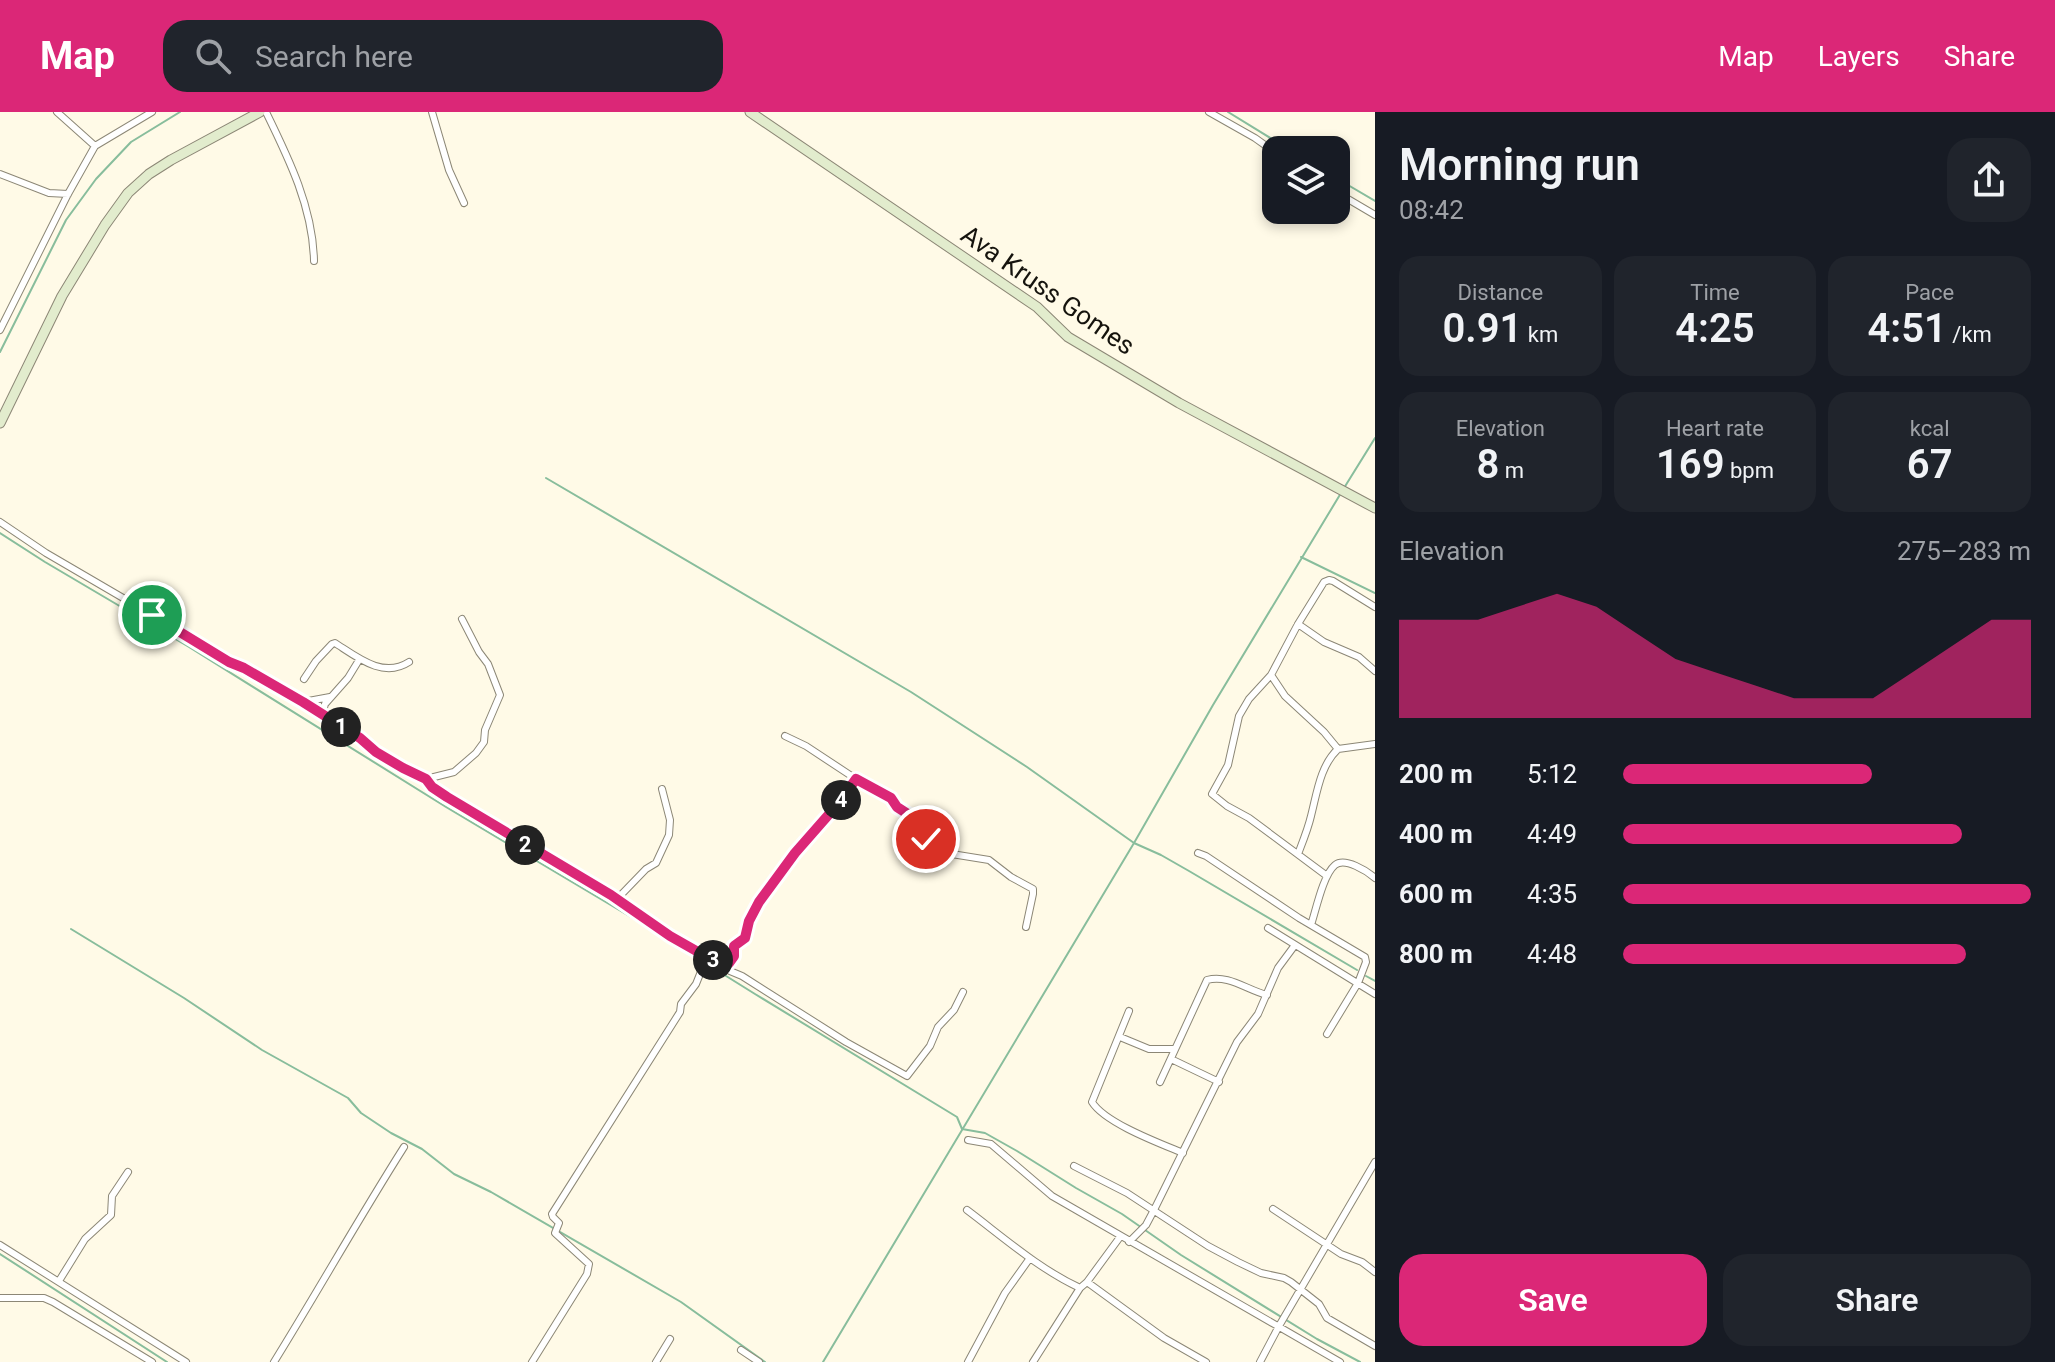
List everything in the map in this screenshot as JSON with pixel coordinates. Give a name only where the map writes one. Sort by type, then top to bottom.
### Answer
[{"type":"street","points":[[57,112],[95,146]]},
{"type":"street","points":[[0,330],[95,146],[152,112]]},
{"type":"street","points":[[0,423],[62,296],[128,193],[171,160],[263,112],[295,174],[313,241],[314,261]]},
{"type":"street","points":[[432,112],[449,170],[464,203]]},
{"type":"street","name":"Ava Kruss Gomes","points":[[750,112],[1037,307],[1068,337],[1179,403],[1375,508]]},
{"type":"street","points":[[1209,112],[1262,143]]},
{"type":"street","points":[[0,174],[49,193],[68,194]]},
{"type":"street","points":[[1350,200],[1375,215]]},
{"type":"street","points":[[0,522],[223,659],[303,702],[366,742],[376,752],[426,779],[447,797],[617,899],[670,936],[907,1076],[930,1046],[938,1027],[954,1010],[963,992]]},
{"type":"street","points":[[1327,876],[1212,794],[1228,765],[1239,716],[1249,699],[1271,675],[1324,582],[1329,580],[1375,607]]},
{"type":"street","points":[[426,779],[454,772],[476,753],[484,742],[485,730],[500,695],[488,664],[462,619]]},
{"type":"street","points":[[1298,624],[1324,642],[1359,657],[1375,671]]},
{"type":"street","points":[[304,679],[335,643],[359,660],[389,669],[402,667],[409,662]]},
{"type":"street","points":[[322,715],[325,704],[359,660]]},
{"type":"street","points":[[1271,675],[1285,696],[1338,749]]},
{"type":"street","points":[[303,702],[334,696]]},
{"type":"street","points":[[785,736],[891,798],[897,807],[914,818],[933,851],[989,860],[1033,889],[1026,927]]},
{"type":"street","points":[[1298,854],[1324,769],[1332,755],[1338,749],[1375,744]]},
{"type":"street","points":[[721,965],[729,963],[734,956],[734,946],[745,938],[749,921],[759,902],[856,779]]},
{"type":"street","points":[[617,899],[656,863],[669,835],[670,820],[662,789]]},
{"type":"street","points":[[1198,853],[1375,962]]},
{"type":"street","points":[[1311,925],[1327,876],[1335,865],[1341,863],[1359,867],[1375,878]]},
{"type":"street","points":[[1268,928],[1375,994]]},
{"type":"street","points":[[1129,1242],[1144,1227],[1154,1210],[1237,1042],[1258,1014],[1278,968],[1295,945]]},
{"type":"street","points":[[1327,1034],[1358,983],[1365,957]]},
{"type":"street","points":[[532,1362],[587,1274],[589,1264],[555,1233],[559,1223],[552,1214],[680,1012],[681,1004],[696,984],[702,969]]},
{"type":"street","points":[[1160,1082],[1207,980],[1226,979],[1267,995]]},
{"type":"street","points":[[1129,1011],[1092,1102],[1096,1110],[1129,1129],[1183,1153]]},
{"type":"street","points":[[1120,1037],[1149,1049],[1175,1049]]},
{"type":"street","points":[[1171,1059],[1219,1082]]},
{"type":"street","points":[[968,1140],[991,1144],[1040,1188],[1129,1242],[1282,1321],[1340,1362]]},
{"type":"street","points":[[274,1362],[404,1147]]},
{"type":"street","points":[[1260,1362],[1375,1162]]},
{"type":"street","points":[[1074,1166],[1127,1193],[1218,1252],[1261,1273],[1284,1278],[1319,1304],[1327,1318],[1375,1346]]},
{"type":"street","points":[[59,1281],[85,1239],[112,1214],[112,1196],[128,1172]]},
{"type":"street","points":[[1367,1175],[1375,1182]]},
{"type":"street","points":[[1273,1209],[1341,1254],[1362,1262],[1375,1272]]},
{"type":"street","points":[[967,1210],[1030,1258],[1080,1288]]},
{"type":"street","points":[[1033,1362],[1080,1288],[1120,1237]]},
{"type":"street","points":[[0,1245],[186,1362]]},
{"type":"street","points":[[968,1362],[1005,1293],[1030,1258]]},
{"type":"street","points":[[1087,1282],[1164,1338],[1206,1362]]},
{"type":"street","points":[[0,1298],[44,1298],[152,1362]]},
{"type":"street","points":[[656,1362],[670,1339]]},
{"type":"street","points":[[741,1350],[759,1362]]},
{"type":"waterway","points":[[0,352],[66,220],[96,179],[131,142],[180,112]]},
{"type":"waterway","points":[[1228,112],[1267,136]]},
{"type":"waterway","points":[[1350,186],[1375,201]]},
{"type":"waterway","points":[[1344,488],[1375,438]]},
{"type":"waterway","points":[[546,478],[911,692],[1027,767],[1134,843],[1161,855],[1357,970]]},
{"type":"waterway","points":[[823,1362],[1341,493]]},
{"type":"waterway","points":[[0,533],[957,1117],[962,1129],[985,1133],[1017,1151],[1317,1339],[1360,1362]]},
{"type":"waterway","points":[[1301,557],[1375,593]]},
{"type":"waterway","points":[[71,929],[262,1050],[348,1098],[361,1113],[422,1149],[454,1174],[491,1192],[681,1302],[765,1362]]},
{"type":"waterway","points":[[1366,976],[1375,981]]},
{"type":"waterway","points":[[0,1254],[167,1362]]},
{"type":"route","points":[[152,615],[209,651],[303,702],[360,738],[376,752],[426,779],[447,797],[721,965],[729,963],[734,956],[734,946],[745,938],[751,915],[759,902],[856,779],[891,798],[894,805],[910,814],[926,839]]}]
